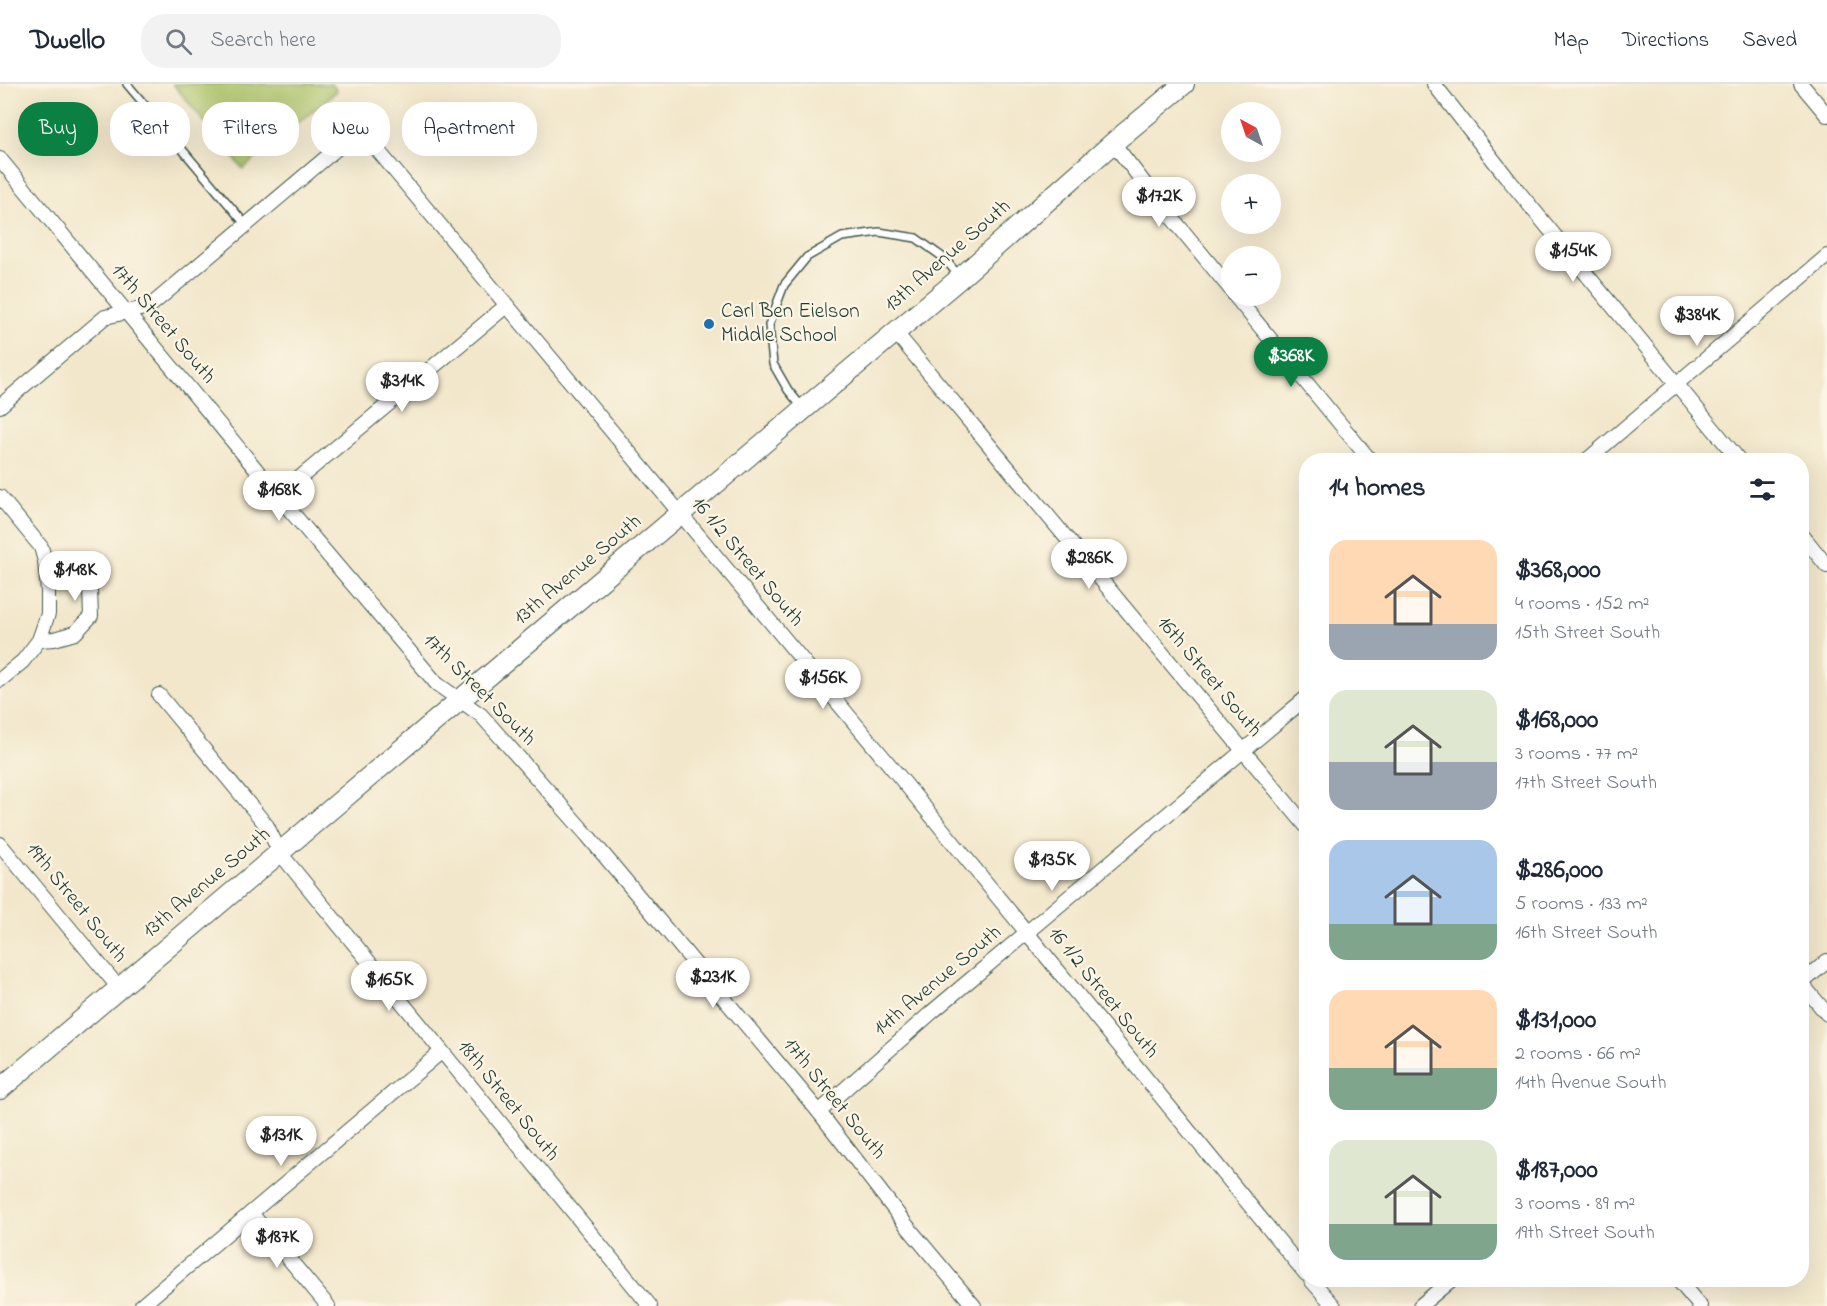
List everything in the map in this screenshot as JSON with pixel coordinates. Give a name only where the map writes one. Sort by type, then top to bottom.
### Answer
[{"type":"main road","name":"13th Avenue South","points":[[0,1089],[896,333],[1113,143],[1184,84]]},
{"type":"street","points":[[1434,84],[1509,180],[1733,453]]},
{"type":"street","points":[[1801,84],[1827,116]]},
{"type":"street","name":"16 1/2 Street South","points":[[246,225],[360,129],[898,775],[1299,1265]]},
{"type":"street","points":[[1113,143],[1221,278]]},
{"type":"street","name":"17th Street South","points":[[0,159],[278,496],[437,684],[481,716],[588,836],[819,1112],[967,1304]]},
{"type":"street","points":[[0,406],[105,318],[149,307],[246,225]]},
{"type":"street","points":[[1595,453],[1827,256]]},
{"type":"street","points":[[278,496],[506,306]]},
{"type":"street","points":[[1243,306],[1364,453]]},
{"type":"street","name":"16th Street South","points":[[896,333],[1299,817]]},
{"type":"street","points":[[0,496],[41,547],[48,591],[48,614],[39,640],[23,661],[0,680]]},
{"type":"street","points":[[1809,544],[1827,566]]},
{"type":"street","points":[[39,640],[54,639],[75,633],[91,615],[90,590],[81,577],[45,561]]},
{"type":"street","name":"18th Street South","points":[[159,695],[267,826],[280,853],[650,1306]]},
{"type":"street","name":"14th Avenue South","points":[[819,1112],[932,1012],[1299,704]]},
{"type":"street","name":"19th Street South","points":[[0,844],[119,988]]},
{"type":"street","points":[[1809,977],[1827,961]]},
{"type":"street","points":[[1809,992],[1827,1014]]},
{"type":"street","points":[[141,1306],[441,1052]]},
{"type":"street","points":[[251,1213],[328,1306]]},
{"type":"street","points":[[1317,1287],[1334,1306]]},
{"type":"street","points":[[1420,1306],[1443,1287]]},
{"type":"street","points":[[1684,1287],[1700,1306]]},
{"type":"lane","points":[[128,84],[246,225]]},
{"type":"lane","points":[[804,409],[788,390],[773,364],[770,325],[784,285],[807,257],[842,237],[879,232],[916,238],[944,258],[960,278]]},
{"type":"green space","points":[[173,84],[332,84],[337,91],[324,102],[311,102],[311,113],[299,123],[299,102],[202,102],[202,119]]},
{"type":"green space","points":[[232,156],[259,156],[243,169]]},
{"type":"place","name":"Carl Ben Eielson Middle School","points":[[709,324]]}]
